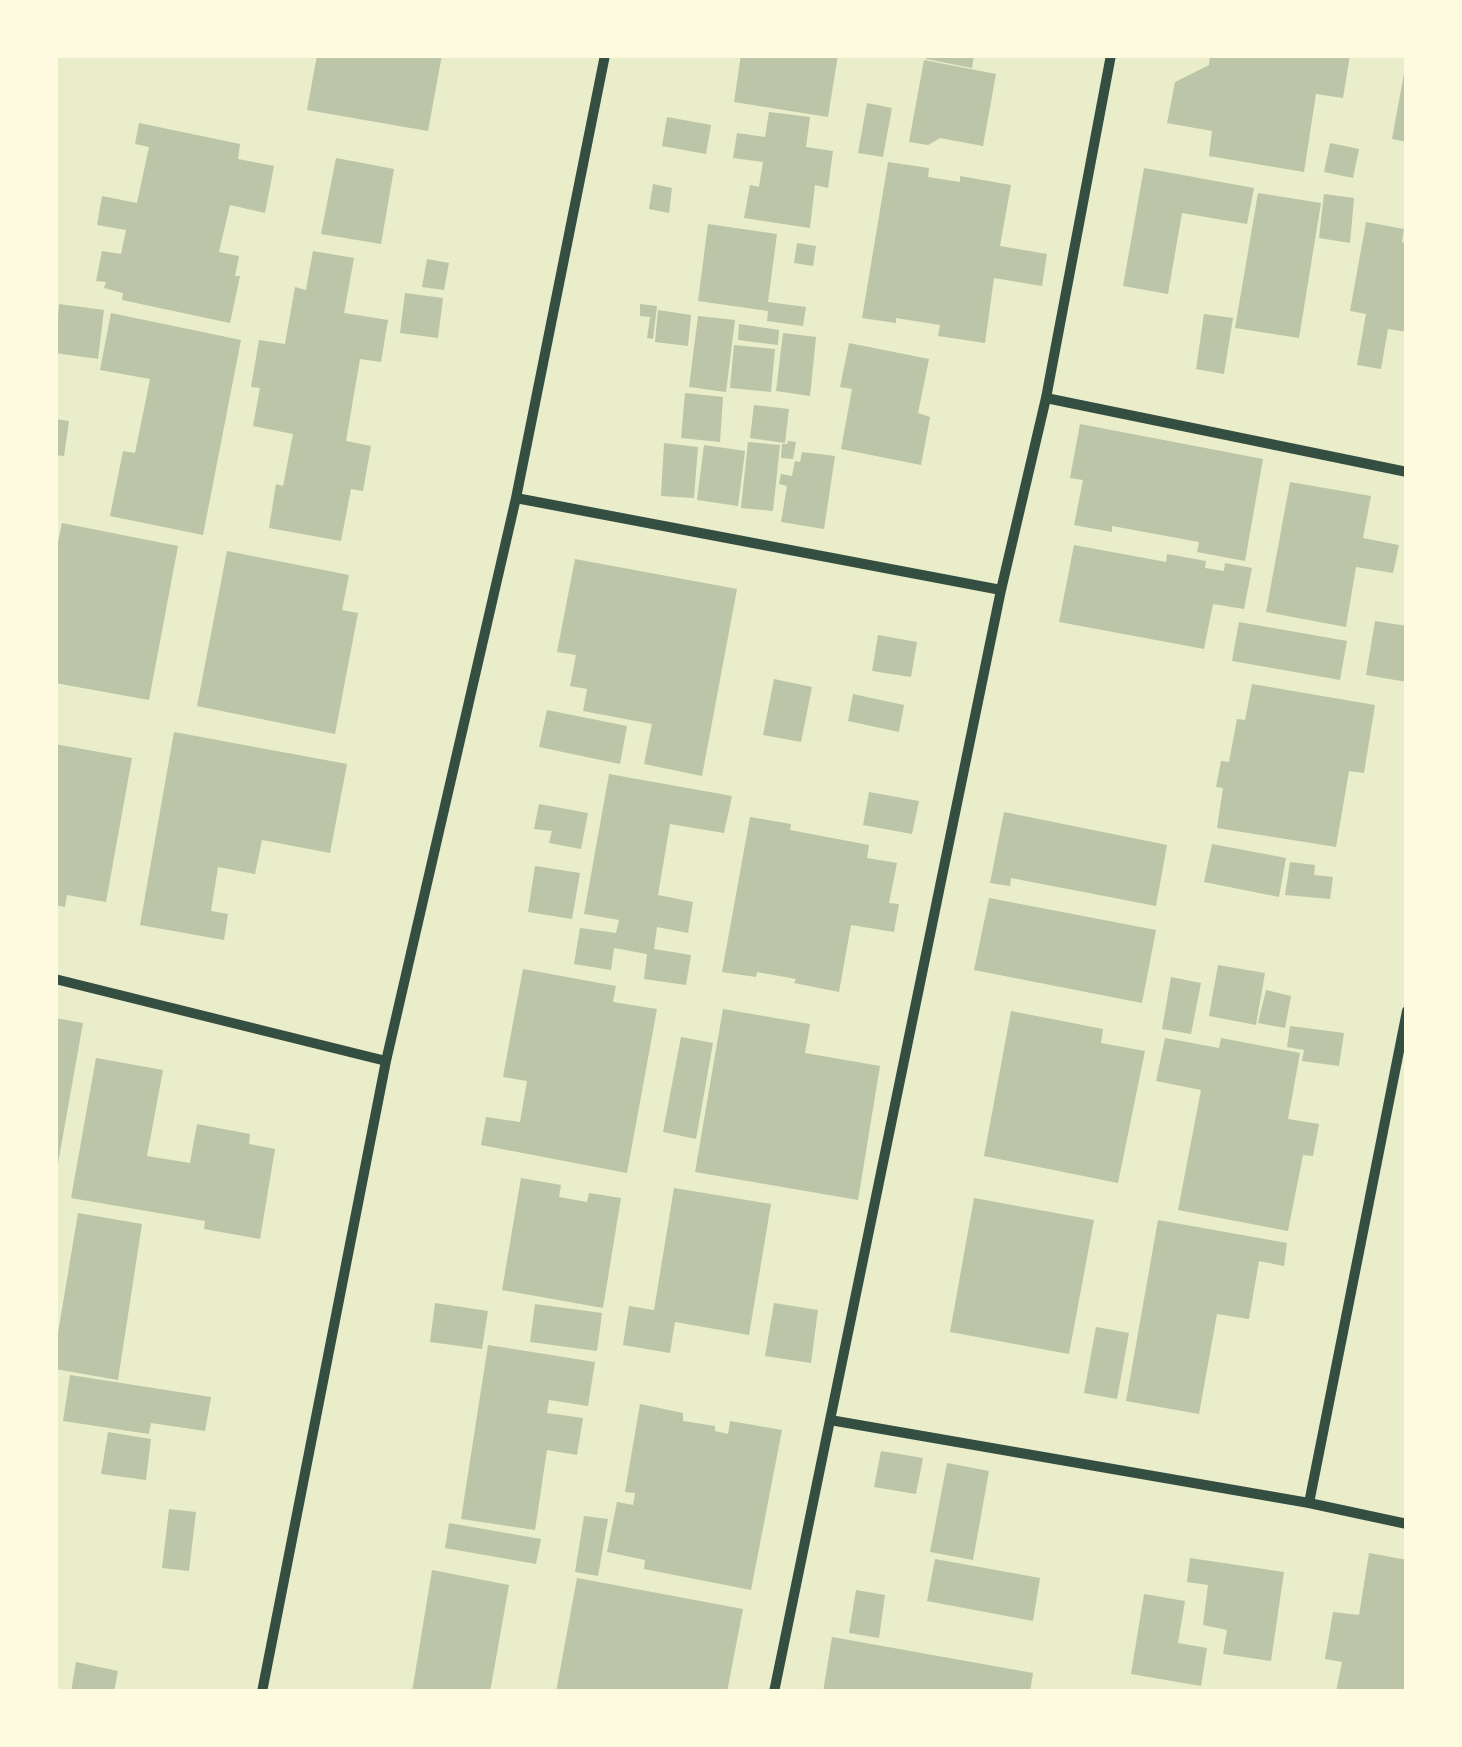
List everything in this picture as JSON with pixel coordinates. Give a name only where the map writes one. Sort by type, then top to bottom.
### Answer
[{"type":"street","points":[[262,1692],[386,1060],[516,498],[605,55]]},
{"type":"street","points":[[774,1692],[1001,590],[1046,398],[1112,55]]},
{"type":"street","points":[[1046,398],[1407,472]]},
{"type":"street","points":[[516,498],[1001,590]]},
{"type":"street","points":[[55,979],[386,1060]]},
{"type":"street","points":[[1309,1503],[1407,1011]]},
{"type":"street","points":[[830,1420],[1309,1503],[1407,1524]]},
{"type":"building","points":[[317,55],[442,55],[428,131],[307,110]]},
{"type":"building","points":[[741,55],[838,55],[828,117],[734,102]]},
{"type":"building","points":[[926,55],[974,55],[972,68],[926,59]]},
{"type":"building","points":[[1210,55],[1350,55],[1343,98],[1316,94],[1304,172],[1209,156],[1212,131],[1167,123],[1175,82],[1209,65]]},
{"type":"building","points":[[924,60],[996,74],[983,146],[940,138],[928,145],[909,142]]},
{"type":"building","points":[[1407,68],[1407,142],[1392,139]]},
{"type":"building","points":[[867,103],[892,108],[883,157],[858,153]]},
{"type":"building","points":[[769,112],[810,117],[806,147],[833,151],[828,188],[815,185],[810,228],[744,218],[750,185],[759,187],[763,162],[733,158],[737,133],[765,137]]},
{"type":"building","points":[[667,117],[711,125],[706,154],[662,146]]},
{"type":"building","points":[[139,123],[240,144],[238,159],[274,166],[265,213],[230,205],[219,252],[239,256],[235,276],[240,276],[230,323],[122,300],[123,293],[104,288],[106,282],[96,281],[102,251],[121,254],[126,230],[97,225],[102,196],[137,203],[149,147],[135,144]]},
{"type":"building","points":[[1330,143],[1359,149],[1353,178],[1324,172]]},
{"type":"building","points":[[336,158],[394,169],[381,244],[321,234]]},
{"type":"building","points":[[888,162],[929,168],[928,177],[960,182],[960,176],[1011,185],[1000,246],[1047,254],[1042,286],[994,278],[985,343],[938,336],[940,325],[896,318],[896,323],[862,318]]},
{"type":"building","points":[[1144,168],[1254,188],[1247,224],[1182,213],[1168,294],[1123,286]]},
{"type":"building","points":[[653,184],[672,188],[669,213],[649,209]]},
{"type":"building","points":[[1258,193],[1321,203],[1299,338],[1235,328]]},
{"type":"building","points":[[1324,194],[1354,198],[1350,243],[1319,238]]},
{"type":"building","points":[[1366,222],[1404,229],[1402,242],[1407,243],[1407,332],[1388,329],[1381,369],[1357,365],[1366,314],[1350,311]]},
{"type":"building","points":[[708,224],[777,234],[768,302],[806,307],[803,326],[767,321],[768,311],[698,301]]},
{"type":"building","points":[[797,243],[816,246],[813,266],[794,263]]},
{"type":"building","points":[[313,251],[354,258],[344,313],[388,320],[381,362],[360,359],[346,441],[371,446],[363,491],[351,489],[341,541],[269,528],[276,484],[283,486],[293,434],[253,426],[260,388],[251,387],[259,340],[285,344],[295,287],[306,290]]},
{"type":"building","points":[[427,259],[449,263],[444,290],[422,287]]},
{"type":"building","points":[[405,293],[443,298],[438,338],[400,333]]},
{"type":"building","points":[[59,304],[104,310],[98,359],[55,353]]},
{"type":"building","points":[[640,304],[657,306],[653,339],[647,338],[650,317],[640,316]]},
{"type":"building","points":[[658,310],[691,315],[688,346],[655,342]]},
{"type":"building","points":[[111,313],[241,340],[203,535],[110,516],[123,451],[135,453],[150,379],[100,370]]},
{"type":"building","points":[[1204,314],[1233,318],[1224,374],[1196,369]]},
{"type":"building","points":[[698,316],[735,320],[726,392],[689,387]]},
{"type":"building","points":[[739,324],[779,330],[778,345],[738,340]]},
{"type":"building","points":[[783,333],[816,337],[810,396],[776,391]]},
{"type":"building","points":[[849,343],[929,359],[918,413],[930,417],[921,465],[841,449],[852,389],[840,387]]},
{"type":"building","points":[[734,345],[775,349],[771,392],[730,388]]},
{"type":"building","points":[[685,393],[723,397],[720,442],[681,438]]},
{"type":"building","points":[[754,405],[789,409],[785,443],[750,438]]},
{"type":"building","points":[[55,419],[69,421],[64,456],[55,455]]},
{"type":"building","points":[[1080,424],[1263,459],[1245,561],[1197,552],[1199,542],[1112,526],[1112,532],[1074,525],[1083,480],[1070,478]]},
{"type":"building","points":[[748,442],[780,445],[773,511],[741,508]]},
{"type":"building","points":[[796,442],[793,459],[781,458],[782,444]]},
{"type":"building","points":[[664,443],[698,447],[694,498],[661,496]]},
{"type":"building","points":[[704,445],[745,451],[738,506],[697,500]]},
{"type":"building","points":[[802,452],[835,456],[824,529],[781,522],[787,486],[779,484],[781,474],[792,476]]},
{"type":"building","points":[[1290,482],[1371,496],[1363,538],[1399,545],[1393,573],[1356,567],[1346,627],[1266,612]]},
{"type":"building","points":[[62,523],[178,546],[149,700],[55,683],[55,557]]},
{"type":"building","points":[[1074,545],[1166,562],[1167,554],[1206,561],[1205,568],[1224,571],[1225,563],[1252,568],[1244,609],[1213,604],[1204,649],[1059,622]]},
{"type":"building","points":[[227,551],[349,575],[342,610],[358,613],[335,734],[197,706]]},
{"type":"building","points":[[575,559],[737,589],[702,776],[644,764],[652,724],[583,711],[587,689],[570,686],[576,655],[557,652]]},
{"type":"building","points":[[1375,621],[1407,626],[1407,682],[1366,675]]},
{"type":"building","points":[[1239,622],[1347,641],[1340,680],[1232,661]]},
{"type":"building","points":[[878,635],[917,642],[911,677],[872,671]]},
{"type":"building","points":[[774,679],[812,687],[801,742],[763,735]]},
{"type":"building","points":[[1252,684],[1375,705],[1364,773],[1349,771],[1336,847],[1217,828],[1223,788],[1216,787],[1221,761],[1229,762],[1237,719],[1245,720]]},
{"type":"building","points":[[853,694],[904,705],[899,732],[848,721]]},
{"type":"building","points":[[547,710],[627,726],[620,764],[539,747]]},
{"type":"building","points":[[174,732],[347,764],[330,853],[262,840],[255,874],[218,867],[211,911],[228,914],[224,940],[140,925]]},
{"type":"building","points":[[55,744],[132,758],[106,902],[67,895],[65,907],[55,905]]},
{"type":"building","points":[[609,774],[732,796],[724,833],[670,824],[658,895],[693,902],[688,933],[657,927],[654,949],[691,955],[686,985],[644,979],[647,954],[614,948],[611,970],[574,964],[580,928],[616,933],[619,920],[584,914]]},
{"type":"building","points":[[869,792],[919,801],[912,834],[863,825]]},
{"type":"building","points":[[539,804],[588,813],[581,849],[549,843],[552,831],[534,829]]},
{"type":"building","points":[[1004,812],[1167,845],[1156,906],[1011,878],[1010,886],[990,883]]},
{"type":"building","points":[[750,817],[791,824],[790,830],[869,845],[867,858],[897,863],[889,903],[899,904],[894,932],[851,925],[839,992],[757,972],[756,977],[722,972]]},
{"type":"building","points":[[1212,844],[1286,858],[1279,897],[1204,882]]},
{"type":"building","points":[[1290,862],[1315,865],[1314,875],[1333,877],[1330,899],[1285,895]]},
{"type":"building","points":[[535,866],[580,873],[572,919],[528,912]]},
{"type":"building","points":[[989,898],[1156,930],[1142,1003],[974,970]]},
{"type":"building","points":[[1218,965],[1265,973],[1256,1025],[1209,1016]]},
{"type":"building","points":[[523,969],[616,986],[613,1002],[657,1009],[627,1173],[481,1145],[486,1117],[520,1122],[527,1081],[503,1077]]},
{"type":"building","points":[[1171,977],[1201,983],[1191,1034],[1162,1029]]},
{"type":"building","points":[[1266,990],[1291,996],[1285,1028],[1258,1023]]},
{"type":"building","points":[[723,1009],[810,1024],[805,1053],[880,1066],[858,1200],[695,1172]]},
{"type":"building","points":[[1011,1011],[1103,1029],[1101,1043],[1145,1051],[1118,1183],[984,1156]]},
{"type":"building","points":[[55,1018],[83,1023],[57,1169],[55,1169]]},
{"type":"building","points":[[1290,1026],[1344,1033],[1339,1066],[1302,1061],[1304,1050],[1287,1047]]},
{"type":"building","points":[[681,1037],[713,1043],[696,1139],[663,1132]]},
{"type":"building","points":[[1165,1038],[1219,1048],[1221,1038],[1300,1053],[1288,1119],[1319,1124],[1313,1156],[1303,1155],[1288,1231],[1178,1210],[1201,1090],[1156,1081]]},
{"type":"building","points":[[96,1058],[163,1070],[147,1156],[190,1163],[197,1124],[250,1134],[249,1144],[275,1149],[260,1239],[204,1229],[205,1221],[71,1198]]},
{"type":"building","points":[[521,1178],[561,1185],[559,1197],[587,1202],[589,1193],[621,1198],[603,1308],[502,1290]]},
{"type":"building","points":[[674,1188],[771,1204],[749,1335],[675,1322],[670,1353],[623,1345],[629,1306],[654,1310]]},
{"type":"building","points":[[974,1198],[1094,1220],[1069,1354],[950,1332]]},
{"type":"building","points":[[78,1213],[142,1224],[118,1380],[55,1369]]},
{"type":"building","points":[[1158,1220],[1287,1243],[1284,1266],[1259,1261],[1249,1319],[1217,1314],[1199,1414],[1126,1401]]},
{"type":"building","points":[[435,1303],[488,1311],[482,1349],[430,1342]]},
{"type":"building","points":[[774,1303],[818,1310],[811,1363],[765,1356]]},
{"type":"building","points":[[535,1304],[602,1313],[597,1351],[530,1342]]},
{"type":"building","points":[[1096,1327],[1129,1333],[1117,1399],[1084,1393]]},
{"type":"building","points":[[488,1345],[595,1362],[588,1406],[549,1400],[547,1413],[583,1418],[577,1455],[547,1450],[535,1530],[461,1519]]},
{"type":"building","points":[[70,1375],[211,1397],[205,1431],[151,1423],[149,1434],[63,1421]]},
{"type":"building","points":[[640,1404],[683,1413],[683,1421],[715,1426],[715,1431],[728,1434],[730,1421],[782,1430],[751,1590],[644,1569],[645,1560],[607,1552],[617,1502],[633,1505],[635,1493],[625,1492]]},
{"type":"building","points":[[108,1432],[151,1439],[146,1480],[101,1474]]},
{"type":"building","points":[[881,1451],[923,1458],[916,1494],[874,1487]]},
{"type":"building","points":[[947,1463],[989,1471],[973,1560],[930,1552]]},
{"type":"building","points":[[169,1509],[196,1512],[189,1571],[162,1568]]},
{"type":"building","points":[[584,1516],[608,1519],[598,1576],[575,1572]]},
{"type":"building","points":[[449,1523],[541,1539],[536,1564],[445,1548]]},
{"type":"building","points":[[1369,1553],[1407,1560],[1407,1692],[1336,1692],[1342,1662],[1325,1659],[1333,1612],[1359,1615]]},
{"type":"building","points":[[1190,1558],[1284,1572],[1271,1661],[1223,1654],[1227,1630],[1203,1625],[1208,1585],[1187,1582]]},
{"type":"building","points":[[935,1559],[1040,1578],[1033,1621],[927,1601]]},
{"type":"building","points":[[432,1570],[509,1585],[490,1692],[412,1692]]},
{"type":"building","points":[[577,1578],[743,1609],[727,1692],[556,1692]]},
{"type":"building","points":[[856,1590],[885,1595],[879,1638],[849,1633]]},
{"type":"building","points":[[1144,1594],[1185,1601],[1178,1643],[1207,1648],[1201,1686],[1131,1674]]},
{"type":"building","points":[[832,1637],[1033,1673],[1030,1692],[823,1692]]},
{"type":"building","points":[[76,1662],[118,1671],[114,1692],[71,1692]]}]
